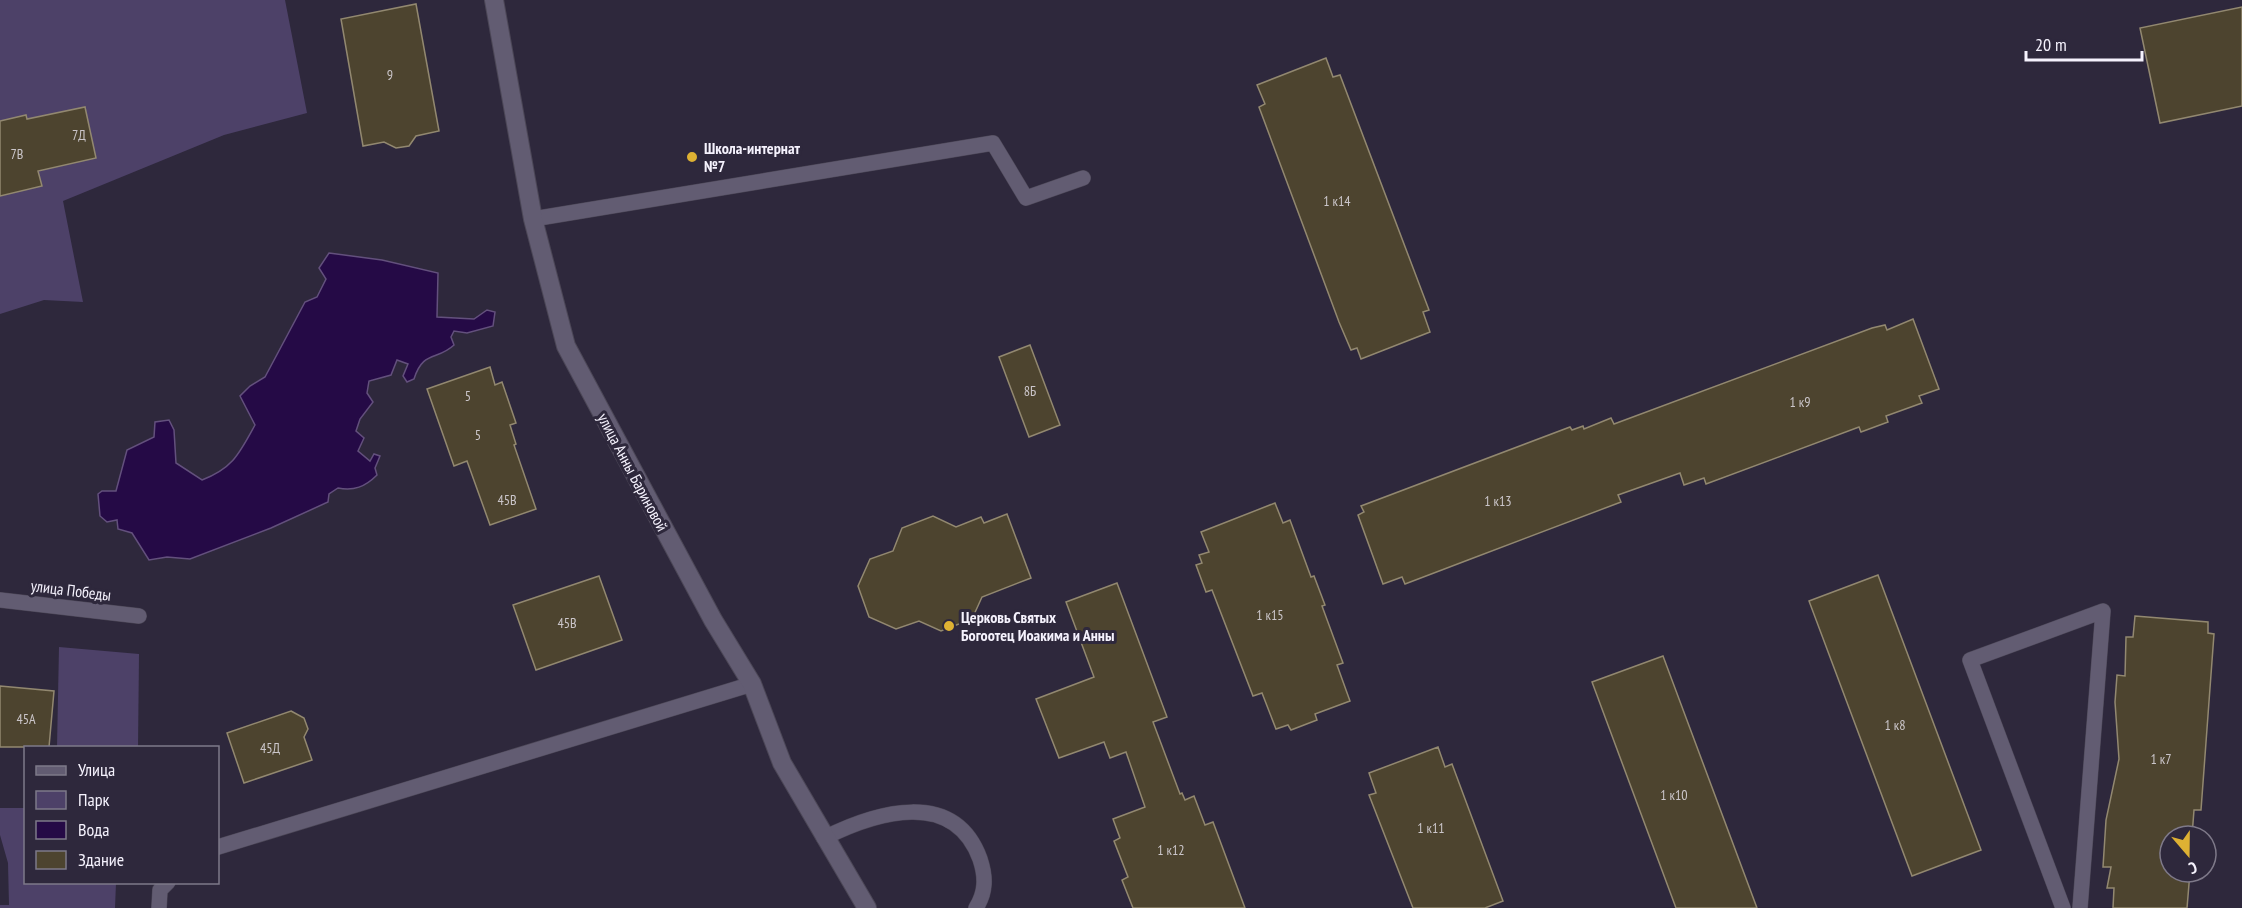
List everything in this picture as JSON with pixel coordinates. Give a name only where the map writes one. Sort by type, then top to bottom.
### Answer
[{"type":"street","name":"улица Анны Бариновой","points":[[494,0],[533,219],[566,346],[712,620],[752,684],[782,763],[867,908]]},
{"type":"lane","points":[[533,219],[993,143],[1026,198],[1083,178]]},
{"type":"lane","name":"улица Победы","points":[[0,600],[139,616]]},
{"type":"lane","points":[[2063,908],[1970,660],[2103,611],[2080,908]]},
{"type":"lane","points":[[219,847],[752,684]]},
{"type":"lane","points":[[824,838],[848,826],[882,815],[924,812],[949,820],[965,832],[976,849],[984,872],[984,896],[976,908]]},
{"type":"lane","points":[[159,908],[160,890],[166,884]]},
{"type":"green space","points":[[0,0],[285,0],[307,113],[224,135],[63,201],[83,302],[44,300],[0,314]]},
{"type":"green space","points":[[59,647],[139,654],[138,746],[57,746]]},
{"type":"green space","points":[[0,808],[24,808],[24,884],[116,884],[115,908],[0,908],[0,905],[9,905],[8,863],[0,835]]},
{"type":"water","points":[[329,253],[382,260],[438,273],[437,317],[474,319],[487,310],[495,312],[493,326],[467,333],[454,331],[451,337],[454,345],[426,360],[414,379],[407,382],[403,376],[408,364],[397,360],[391,375],[369,381],[367,393],[373,402],[360,419],[356,431],[364,438],[358,451],[370,461],[374,454],[380,456],[375,468],[377,475],[368,483],[349,489],[338,488],[329,494],[328,502],[271,528],[190,559],[167,557],[149,560],[132,533],[118,529],[117,520],[107,522],[100,516],[98,494],[102,491],[116,491],[127,450],[154,437],[155,422],[169,420],[174,430],[176,463],[202,480],[221,470],[234,459],[255,425],[240,396],[250,386],[265,377],[305,302],[317,297],[326,279],[319,268]]},
{"type":"building","points":[[416,4],[439,131],[416,136],[409,146],[396,148],[384,142],[363,146],[341,19]]},
{"type":"building","points":[[2242,7],[2242,106],[2160,123],[2140,28]]},
{"type":"building","points":[[1326,58],[1333,77],[1340,75],[1429,310],[1423,312],[1430,332],[1361,359],[1357,348],[1351,350],[1339,322],[1259,107],[1265,104],[1257,85]]},
{"type":"building","points":[[85,107],[96,158],[38,171],[42,186],[0,196],[0,121],[26,115],[27,119]]},
{"type":"building","points":[[1913,319],[1939,389],[1919,396],[1922,403],[1886,416],[1888,422],[1861,432],[1859,427],[1706,484],[1704,478],[1684,485],[1680,473],[1618,495],[1621,502],[1405,584],[1402,577],[1383,584],[1358,515],[1364,512],[1361,506],[1570,427],[1572,430],[1583,426],[1584,429],[1611,418],[1614,424],[1872,328],[1885,325],[1887,330]]},
{"type":"building","points":[[1030,345],[1060,425],[1029,437],[999,357]]},
{"type":"building","points":[[490,367],[495,385],[502,382],[516,423],[510,425],[516,444],[514,445],[536,509],[490,525],[467,461],[454,466],[427,389]]},
{"type":"building","points":[[1275,503],[1283,523],[1290,520],[1311,577],[1314,576],[1325,605],[1322,606],[1343,663],[1337,665],[1350,701],[1315,714],[1317,720],[1291,730],[1288,725],[1276,729],[1262,693],[1253,696],[1212,590],[1206,592],[1196,565],[1202,563],[1199,555],[1209,552],[1201,532]]},
{"type":"building","points":[[1007,514],[1031,578],[982,597],[972,619],[941,631],[919,621],[896,629],[869,617],[858,586],[870,559],[893,551],[902,528],[933,516],[956,527],[981,517],[984,523]]},
{"type":"building","points":[[1878,575],[1981,850],[1912,876],[1809,601]]},
{"type":"building","points":[[599,576],[622,640],[536,670],[513,605]]},
{"type":"building","points":[[1117,583],[1167,717],[1153,722],[1180,794],[1182,793],[1185,800],[1194,796],[1205,825],[1213,822],[1245,908],[1133,908],[1122,880],[1128,877],[1114,841],[1120,838],[1113,819],[1145,807],[1126,752],[1110,758],[1104,742],[1059,758],[1036,699],[1094,677],[1066,602]]},
{"type":"building","points":[[2135,616],[2208,622],[2208,633],[2214,634],[2201,810],[2194,810],[2193,824],[2158,824],[2158,884],[2189,884],[2187,908],[2113,908],[2114,888],[2107,888],[2111,867],[2103,867],[2106,820],[2119,759],[2115,702],[2117,675],[2125,676],[2126,637],[2133,637]]},
{"type":"building","points":[[1663,656],[1757,908],[1676,908],[1592,682]]},
{"type":"building","points":[[0,686],[54,691],[49,746],[0,747]]},
{"type":"building","points":[[291,711],[304,718],[308,729],[304,737],[312,760],[244,783],[227,733]]},
{"type":"building","points":[[1438,747],[1445,767],[1452,764],[1503,901],[1485,908],[1413,908],[1369,795],[1376,793],[1369,773]]},
{"type":"place","name":"Школа-интернат №7","points":[[692,157]]},
{"type":"place","name":"Церковь Святых Богоотец Иоакима и Анны","points":[[949,626]]}]
